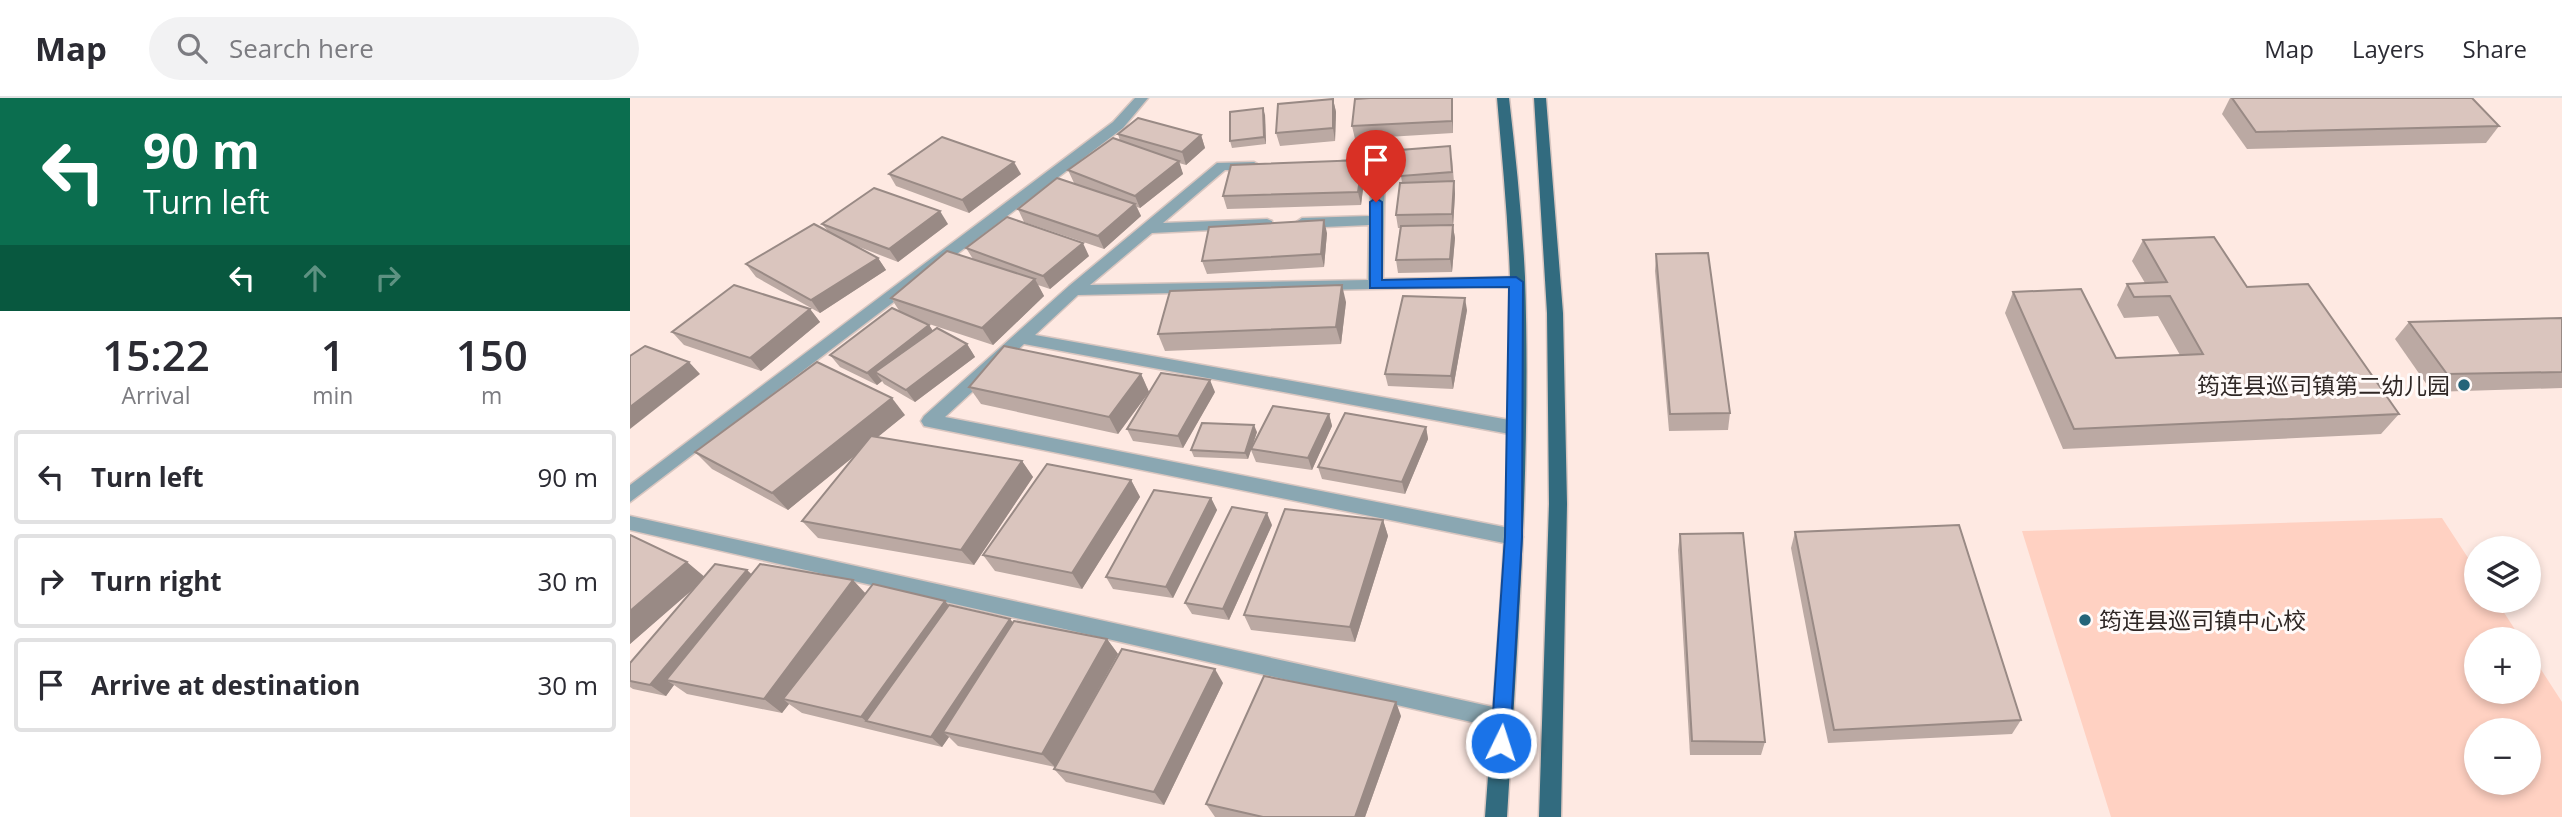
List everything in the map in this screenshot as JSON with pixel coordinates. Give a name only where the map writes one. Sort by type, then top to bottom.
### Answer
[{"type":"main road","points":[[1496,817],[1514,537],[1516,282],[1511,156],[1503,98]]},
{"type":"main road","points":[[1540,98],[1556,354],[1558,505],[1550,817]]},
{"type":"street","points":[[630,495],[1118,125],[1142,98]]},
{"type":"street","points":[[1326,165],[1378,164],[1375,285]]},
{"type":"street","points":[[1274,166],[1222,166],[1074,290],[930,421],[1514,537]]},
{"type":"street","points":[[1148,228],[1375,220]]},
{"type":"street","points":[[1074,290],[1516,282]]},
{"type":"street","points":[[1021,338],[1515,428]]},
{"type":"street","points":[[630,523],[1502,719]]},
{"type":"shaded area","points":[[2442,518],[2464,552],[2464,613],[2504,613],[2513,627],[2464,627],[2464,704],[2541,704],[2541,670],[2562,702],[2562,817],[2111,817],[2022,531]]},
{"type":"building","points":[[1452,98],[1452,121],[1352,126],[1355,99]]},
{"type":"building","points":[[2232,98],[2472,98],[2499,126],[2256,132]]},
{"type":"building","points":[[1333,99],[1333,128],[1276,133],[1278,104]]},
{"type":"building","points":[[1263,108],[1264,137],[1230,141],[1230,112]]},
{"type":"building","points":[[1138,118],[1201,135],[1182,152],[1118,134]]},
{"type":"building","points":[[942,137],[1014,162],[962,200],[889,174]]},
{"type":"building","points":[[1113,138],[1179,161],[1135,196],[1068,170]]},
{"type":"building","points":[[1450,146],[1452,172],[1401,176],[1400,150]]},
{"type":"building","points":[[1363,160],[1358,192],[1223,196],[1231,165]]},
{"type":"building","points":[[1057,178],[1135,204],[1098,236],[1018,209]]},
{"type":"building","points":[[1454,181],[1452,214],[1396,215],[1400,183]]},
{"type":"building","points":[[874,188],[940,211],[889,249],[822,224]]},
{"type":"building","points":[[1007,217],[1083,243],[1043,276],[966,248]]},
{"type":"building","points":[[1324,220],[1321,254],[1202,261],[1209,227]]},
{"type":"building","points":[[814,224],[878,258],[811,300],[746,264]]},
{"type":"building","points":[[1453,225],[1450,259],[1396,260],[1401,226]]},
{"type":"building","points":[[2214,237],[2247,287],[2308,284],[2399,414],[2074,429],[2013,292],[2081,289],[2116,358],[2203,354],[2170,296],[2134,297],[2127,284],[2167,282],[2143,240]]},
{"type":"building","points":[[947,251],[1035,279],[982,328],[891,298]]},
{"type":"building","points":[[1708,253],[1730,413],[1670,414],[1656,254]]},
{"type":"building","points":[[734,285],[810,309],[750,358],[672,332]]},
{"type":"building","points":[[1342,285],[1336,327],[1158,334],[1170,291]]},
{"type":"building","points":[[1403,296],[1465,298],[1451,376],[1385,374]]},
{"type":"building","points":[[892,308],[929,325],[867,373],[830,355]]},
{"type":"building","points":[[2562,318],[2562,372],[2447,374],[2409,322]]},
{"type":"building","points":[[937,328],[967,344],[906,390],[875,372]]},
{"type":"building","points":[[645,346],[689,362],[630,407],[630,356]]},
{"type":"building","points":[[1004,346],[1141,374],[1109,417],[969,387]]},
{"type":"building","points":[[817,362],[892,398],[772,493],[695,452]]},
{"type":"building","points":[[1161,373],[1210,380],[1178,436],[1127,429]]},
{"type":"building","points":[[1273,406],[1329,414],[1308,458],[1251,449]]},
{"type":"building","points":[[1345,413],[1426,427],[1402,482],[1318,467]]},
{"type":"building","points":[[1202,423],[1254,425],[1245,453],[1191,450]]},
{"type":"building","points":[[871,436],[1022,461],[961,550],[802,521]]},
{"type":"building","points":[[1047,464],[1131,480],[1072,573],[983,555]]},
{"type":"building","points":[[1154,490],[1211,498],[1166,587],[1106,577]]},
{"type":"building","points":[[1232,507],[1267,513],[1223,609],[1185,603]]},
{"type":"building","points":[[1285,509],[1383,520],[1350,627],[1244,615]]},
{"type":"building","points":[[1959,525],[2021,720],[1834,730],[1795,532]]},
{"type":"building","points":[[1743,533],[1765,742],[1692,741],[1680,534]]},
{"type":"building","points":[[630,535],[687,562],[630,611]]},
{"type":"building","points":[[715,564],[747,570],[650,685],[630,681],[630,663]]},
{"type":"building","points":[[760,564],[853,580],[764,699],[666,680]]},
{"type":"building","points":[[873,584],[945,601],[861,717],[783,699]]},
{"type":"building","points":[[949,605],[1010,619],[931,737],[866,721]]},
{"type":"building","points":[[1014,621],[1107,639],[1042,754],[943,732]]},
{"type":"building","points":[[1122,649],[1215,669],[1154,792],[1054,769]]},
{"type":"building","points":[[1264,676],[1396,702],[1355,817],[1263,817],[1206,804]]},
{"type":"place","name":"筠连县巡司镇第二幼儿园","points":[[2464,385]]},
{"type":"place","name":"筠连县巡司镇中心校","points":[[2085,620]]},
{"type":"route","points":[[1376,202],[1375,285],[1516,282],[1514,537],[1501,743]]}]
